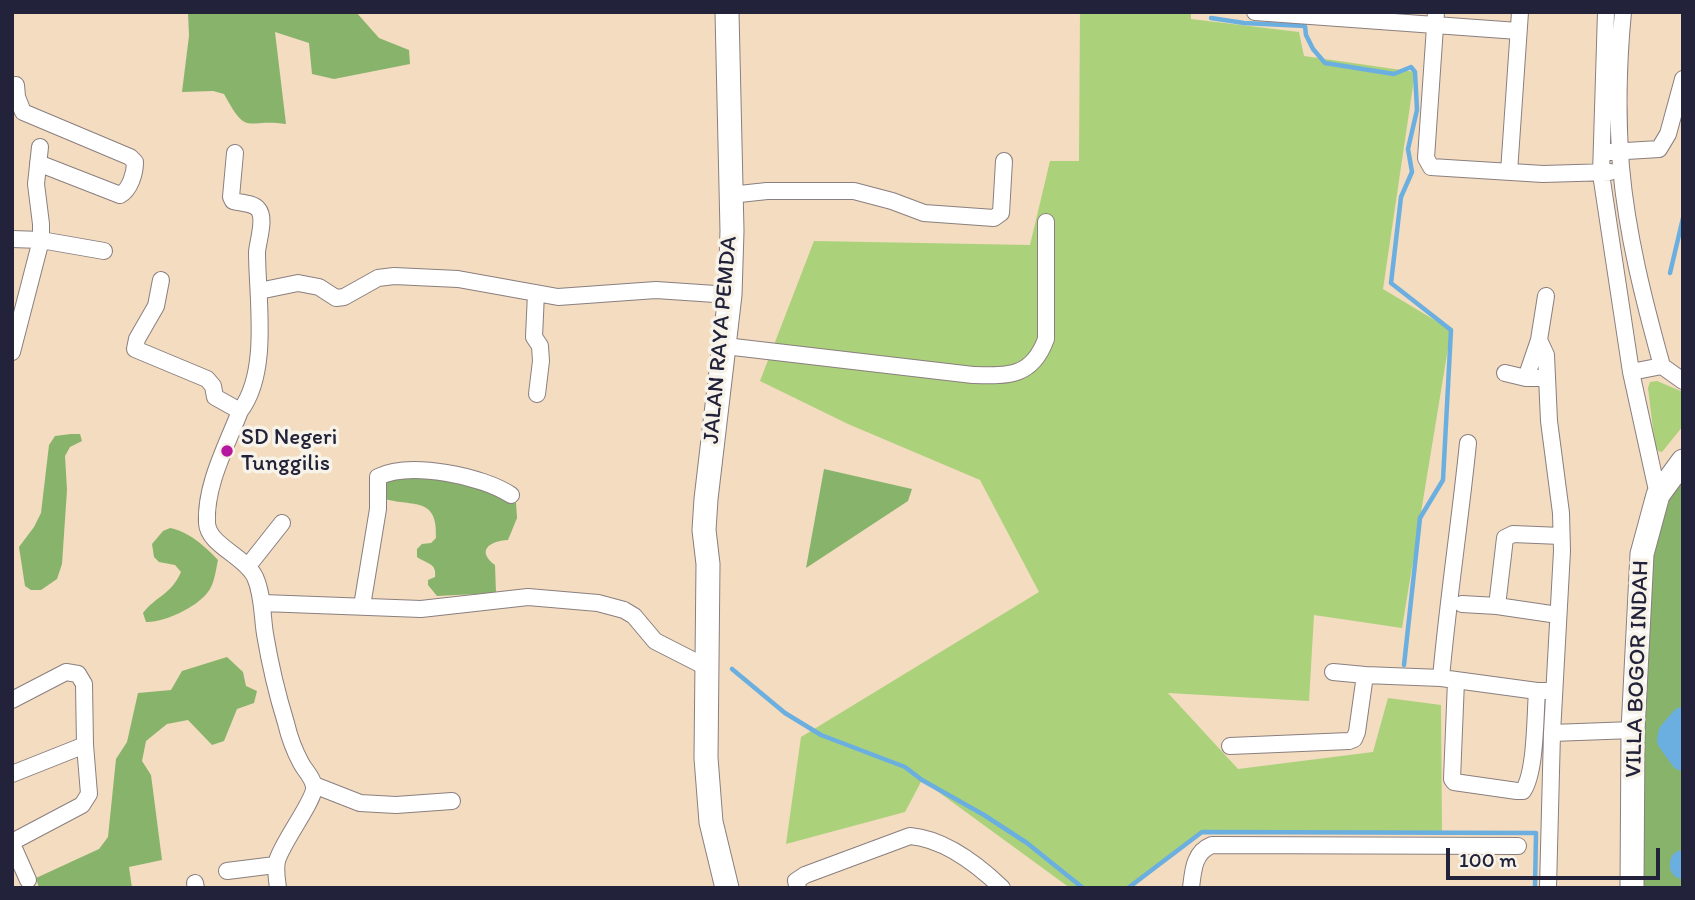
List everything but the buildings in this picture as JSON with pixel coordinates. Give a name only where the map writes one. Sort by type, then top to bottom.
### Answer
[{"type":"main road","name":"JALAN RAYA PEMDA","points":[[727,12],[732,231],[730,295],[706,499],[706,758],[711,822],[727,888]]},
{"type":"main road","name":"VILLA BOGOR INDAH","points":[[1632,888],[1633,730],[1642,554],[1658,495],[1683,461]]},
{"type":"street","points":[[1255,12],[1436,19],[1518,31]]},
{"type":"street","points":[[1509,172],[1520,12]]},
{"type":"street","points":[[1606,12],[1601,174],[1631,372],[1658,495]]},
{"type":"street","points":[[1623,12],[1619,58],[1621,170],[1636,262],[1662,366],[1683,381]]},
{"type":"street","points":[[1436,19],[1427,163],[1431,167],[1601,174],[1621,170]]},
{"type":"street","points":[[1601,152],[1659,149],[1668,134],[1683,79]]},
{"type":"street","points":[[12,352],[41,240],[36,184],[39,155],[120,195],[128,189],[135,162],[130,156],[23,112],[16,85]]},
{"type":"street","points":[[235,153],[231,197],[233,201],[254,205],[262,217],[257,253],[261,331],[256,372],[209,495],[207,524],[211,536],[248,566],[254,575],[263,603],[265,633],[286,724],[293,746],[314,785],[360,803],[396,805],[452,801]]},
{"type":"street","points":[[730,195],[767,191],[854,191],[923,213],[994,218],[1001,213],[1004,161]]},
{"type":"street","points":[[725,345],[973,375],[1004,376],[1017,373],[1030,366],[1042,350],[1046,339],[1046,222]]},
{"type":"street","points":[[12,239],[41,240],[104,251]]},
{"type":"street","points":[[1615,269],[1636,262]]},
{"type":"street","points":[[259,291],[288,284],[306,284],[321,287],[336,298],[344,297],[378,278],[394,276],[457,279],[576,297],[656,290],[730,295]]},
{"type":"street","points":[[161,280],[156,306],[137,339],[135,349],[207,379],[213,386],[215,397],[240,411]]},
{"type":"street","points":[[536,293],[534,337],[540,346],[541,361],[537,394]]},
{"type":"street","points":[[1526,378],[1539,340],[1546,296]]},
{"type":"street","points":[[1539,340],[1546,355],[1549,421],[1561,513],[1548,888]]},
{"type":"street","points":[[1631,372],[1662,366]]},
{"type":"street","points":[[1505,373],[1526,378],[1548,378]]},
{"type":"street","points":[[1468,443],[1448,598],[1454,782],[1524,790],[1530,772],[1537,691]]},
{"type":"street","points":[[362,606],[378,509],[378,477],[394,472],[449,472],[497,486],[511,495]]},
{"type":"street","points":[[248,566],[282,523]]},
{"type":"street","points":[[1496,606],[1506,538],[1513,534],[1561,536]]},
{"type":"street","points":[[263,603],[421,609],[540,597],[598,603],[624,610],[634,616],[655,641],[706,667]]},
{"type":"street","points":[[1462,604],[1558,615]]},
{"type":"street","points":[[12,699],[66,672],[78,674],[84,684],[89,794],[82,805],[12,843],[28,880]]},
{"type":"street","points":[[1334,672],[1449,679],[1555,691]]},
{"type":"street","points":[[1230,746],[1349,741],[1357,732],[1365,675]]},
{"type":"street","points":[[1552,733],[1633,730]]},
{"type":"street","points":[[12,774],[85,745]]},
{"type":"street","points":[[278,888],[275,865],[282,846],[311,797],[314,785]]},
{"type":"street","points":[[798,888],[796,881],[805,875],[910,836],[923,837],[947,847],[981,868],[999,887]]},
{"type":"street","points":[[1191,888],[1193,868],[1198,857],[1212,845],[1518,846]]},
{"type":"street","points":[[227,871],[275,865]]},
{"type":"green space","points":[[188,12],[356,12],[379,38],[409,50],[410,64],[334,79],[312,74],[309,43],[275,32],[286,124],[249,123],[238,116],[224,94],[213,91],[182,92],[189,36]]},
{"type":"green space","points":[[1080,12],[1191,12],[1191,19],[1299,32],[1304,56],[1415,72],[1383,289],[1451,330],[1402,628],[1314,615],[1309,701],[1168,693],[1238,769],[1373,752],[1388,698],[1441,705],[1442,831],[1202,832],[1132,888],[1070,888],[922,780],[905,812],[786,844],[801,737],[1039,592],[980,480],[848,424],[760,381],[814,241],[1030,245],[1050,161],[1079,161]]},
{"type":"green space","points":[[1657,381],[1683,392],[1683,426],[1662,452],[1655,446],[1648,388],[1650,382]]},
{"type":"green space","points":[[80,434],[82,441],[70,447],[65,456],[67,490],[62,564],[57,579],[41,590],[31,590],[25,586],[19,547],[41,513],[49,445],[55,436]]},
{"type":"green space","points":[[1683,446],[1683,888],[1641,888],[1644,498]]},
{"type":"green space","points":[[824,469],[912,489],[908,501],[806,568]]},
{"type":"green space","points":[[399,475],[494,485],[516,502],[517,518],[508,540],[495,542],[486,551],[489,560],[495,565],[496,593],[437,596],[428,585],[428,580],[435,577],[434,569],[417,557],[417,549],[422,544],[431,543],[436,538],[433,515],[422,506],[385,499],[378,481]]},
{"type":"green space","points":[[170,528],[190,536],[218,560],[214,577],[207,594],[192,606],[163,619],[146,622],[143,613],[173,586],[181,572],[175,565],[159,562],[154,557],[152,544],[163,531]]},
{"type":"green space","points":[[227,657],[243,672],[246,686],[257,691],[254,703],[237,709],[224,741],[212,745],[188,720],[167,724],[146,741],[142,761],[151,775],[162,860],[129,867],[132,888],[39,888],[36,878],[99,849],[108,837],[116,759],[127,742],[138,693],[171,690],[182,671]]},
{"type":"waterway","points":[[1211,18],[1244,23],[1305,26],[1313,49],[1325,63],[1394,74],[1411,67],[1415,72],[1417,110],[1408,149],[1412,172],[1401,197],[1391,283],[1451,330],[1443,480],[1420,518],[1404,665]]},
{"type":"waterway","points":[[1670,273],[1683,218]]},
{"type":"waterway","points":[[732,669],[785,713],[821,735],[905,767],[922,780],[984,815],[1027,843],[1083,888]]},
{"type":"waterway","points":[[1683,720],[1671,734],[1670,740],[1683,758]]},
{"type":"waterway","points":[[1128,888],[1202,832],[1536,833],[1535,888]]},
{"type":"place","name":"SD Negeri Tunggilis","points":[[227,451]]}]
